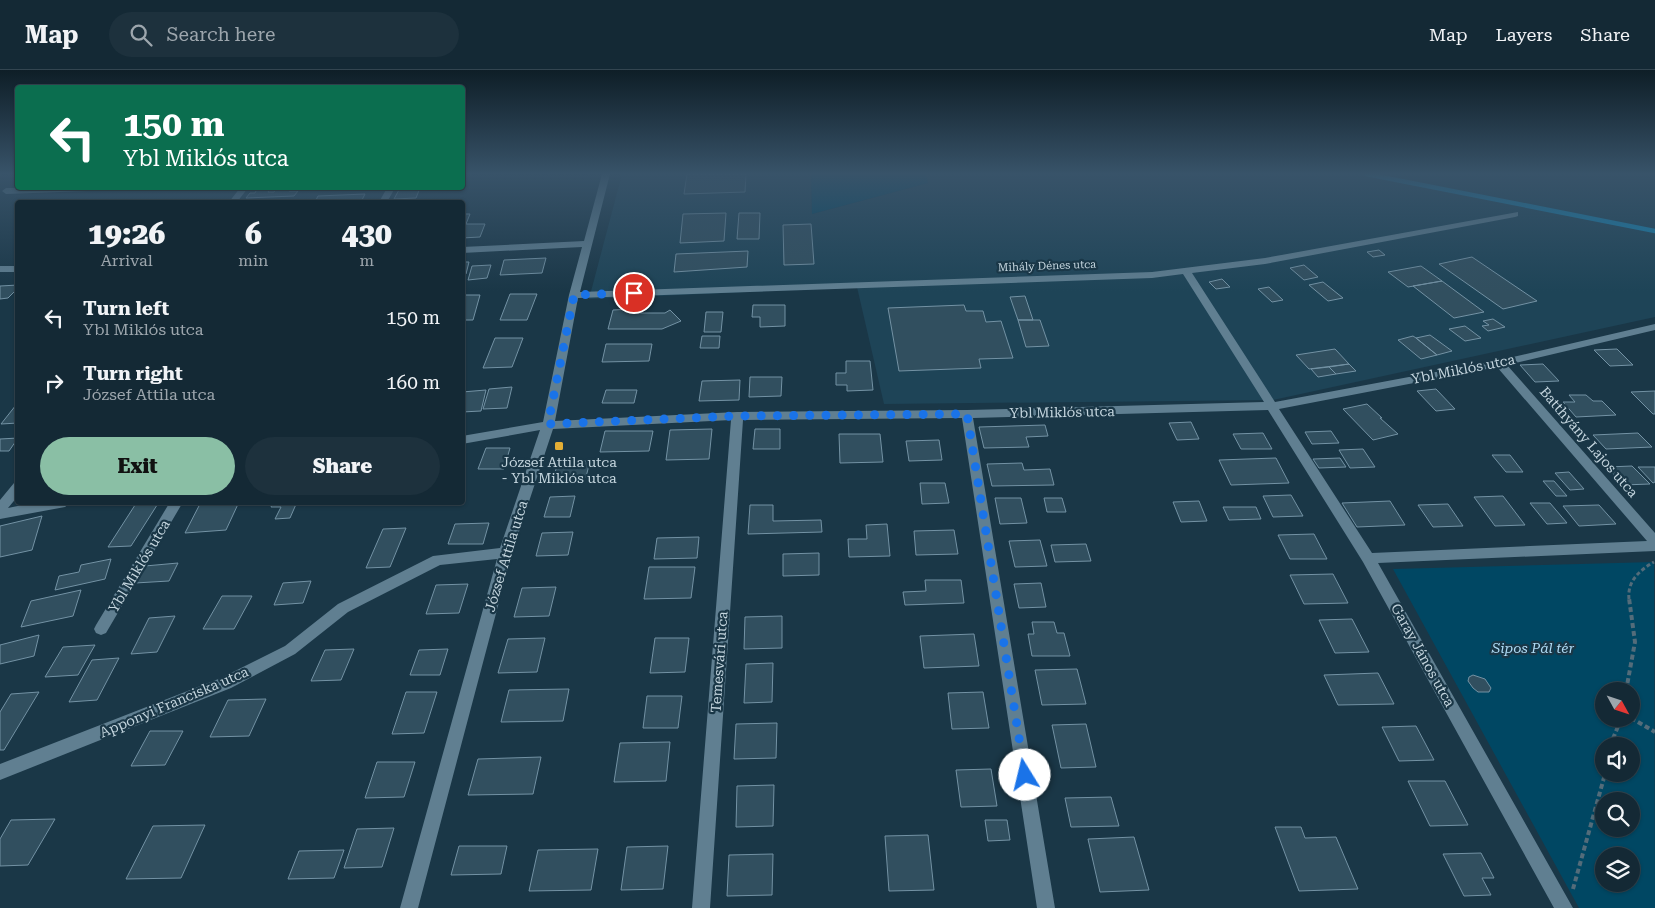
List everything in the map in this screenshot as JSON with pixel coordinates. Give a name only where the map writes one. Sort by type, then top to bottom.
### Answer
[{"type":"street","name":"József Attila utca","points":[[409,908],[505,553],[548,424],[574,295],[596,213]]},
{"type":"street","name":"Mihály Dénes utca","points":[[574,295],[1152,276],[1265,261],[1514,214]]},
{"type":"street","points":[[465,250],[588,244]]},
{"type":"street","points":[[0,279],[9,269]]},
{"type":"street","name":"Garay János utca","points":[[1187,272],[1368,558],[1564,908]]},
{"type":"street","name":"Ybl Miklós utca","points":[[465,439],[548,424],[737,416],[967,414],[1273,406],[1500,363],[1655,327]]},
{"type":"street","name":"Batthyány Lajos utca","points":[[1500,363],[1655,542]]},
{"type":"street","points":[[967,414],[1046,908]]},
{"type":"street","name":"Temesvári utca","points":[[701,908],[737,416]]},
{"type":"street","points":[[0,509],[15,490]]},
{"type":"street","points":[[0,514],[49,505]]},
{"type":"street","name":"Ybl Miklós utca","points":[[101,629],[175,505]]},
{"type":"street","points":[[1368,558],[1655,546]]},
{"type":"street","name":"Apponyi Franciska utca","points":[[0,772],[226,683],[290,650],[343,608],[438,560],[505,553]]},
{"type":"path","points":[[1628,682],[1635,642],[1628,591],[1630,583],[1642,568],[1654,562]]},
{"type":"path","points":[[1640,723],[1655,732]]},
{"type":"path","points":[[1572,895],[1604,782]]},
{"type":"shaded area","points":[[612,213],[1655,213],[1655,317],[1273,400],[884,404],[857,287],[589,299]]},
{"type":"green space","name":"Sipos Pál tér","points":[[1654,562],[1655,908],[1579,908],[1393,569]]},
{"type":"building","points":[[726,213],[724,241],[680,243],[683,214]]},
{"type":"building","points":[[739,213],[760,213],[759,239],[737,239]]},
{"type":"building","points":[[465,214],[470,214],[466,224],[485,224],[480,237],[465,238]]},
{"type":"building","points":[[811,224],[814,264],[784,265],[783,225]]},
{"type":"building","points":[[1379,250],[1385,255],[1373,257],[1367,252]]},
{"type":"building","points":[[748,251],[747,267],[674,272],[676,254]]},
{"type":"building","points":[[1472,257],[1537,301],[1503,309],[1439,264]]},
{"type":"building","points":[[546,258],[542,273],[500,275],[504,260]]},
{"type":"building","points":[[465,262],[469,262],[466,274]]},
{"type":"building","points":[[491,265],[487,278],[468,280],[472,266]]},
{"type":"building","points":[[1304,265],[1318,277],[1304,280],[1290,268]]},
{"type":"building","points":[[1421,266],[1442,281],[1408,287],[1388,272]]},
{"type":"building","points":[[1222,279],[1230,287],[1216,289],[1209,282]]},
{"type":"building","points":[[1442,281],[1484,312],[1454,318],[1413,286]]},
{"type":"building","points":[[1323,282],[1343,298],[1328,301],[1309,285]]},
{"type":"building","points":[[15,285],[15,291],[8,298],[0,299],[0,286]]},
{"type":"building","points":[[1269,287],[1283,300],[1272,302],[1258,289]]},
{"type":"building","points":[[510,294],[537,294],[527,320],[500,320]]},
{"type":"building","points":[[465,295],[480,295],[473,320],[465,320]]},
{"type":"building","points":[[1025,296],[1033,320],[1018,320],[1010,297]]},
{"type":"building","points":[[753,305],[785,305],[785,326],[760,327],[760,317],[752,317]]},
{"type":"building","points":[[964,305],[966,311],[983,311],[986,322],[1001,321],[1013,358],[979,359],[981,368],[899,371],[888,308]]},
{"type":"building","points":[[633,309],[632,313],[665,313],[670,310],[681,321],[662,329],[608,329],[613,310]]},
{"type":"building","points":[[706,312],[723,312],[721,332],[704,332]]},
{"type":"building","points":[[1493,319],[1505,327],[1488,331],[1482,326],[1489,325],[1483,321]]},
{"type":"building","points":[[1018,320],[1040,320],[1049,346],[1026,347]]},
{"type":"building","points":[[1465,326],[1481,338],[1465,341],[1449,329]]},
{"type":"building","points":[[1430,335],[1452,351],[1437,355],[1416,338]]},
{"type":"building","points":[[702,336],[720,336],[719,348],[700,348]]},
{"type":"building","points":[[1413,336],[1437,355],[1421,359],[1398,340]]},
{"type":"building","points":[[495,338],[523,338],[512,367],[483,368]]},
{"type":"building","points":[[606,344],[652,344],[649,361],[602,362]]},
{"type":"building","points":[[1335,349],[1349,364],[1309,369],[1296,355]]},
{"type":"building","points":[[1617,349],[1633,365],[1610,366],[1594,350]]},
{"type":"building","points":[[846,361],[870,361],[873,390],[847,391],[847,385],[836,385],[836,373],[846,373]]},
{"type":"building","points":[[1349,364],[1356,371],[1336,374],[1329,367]]},
{"type":"building","points":[[1543,364],[1559,381],[1535,382],[1520,365]]},
{"type":"building","points":[[1329,367],[1336,374],[1318,377],[1311,369]]},
{"type":"building","points":[[750,377],[782,377],[781,396],[749,397]]},
{"type":"building","points":[[740,380],[739,400],[699,401],[702,381]]},
{"type":"building","points":[[512,387],[507,408],[483,409],[489,389]]},
{"type":"building","points":[[1436,389],[1455,409],[1436,411],[1417,391]]},
{"type":"building","points":[[486,390],[481,411],[465,412],[465,392]]},
{"type":"building","points":[[606,390],[637,390],[634,403],[602,403]]},
{"type":"building","points":[[1655,391],[1655,414],[1631,392]]},
{"type":"building","points":[[1569,395],[1586,395],[1593,401],[1602,401],[1616,415],[1576,417],[1563,402],[1575,402]]},
{"type":"building","points":[[1367,404],[1398,434],[1373,440],[1343,409]]},
{"type":"building","points":[[15,406],[15,423],[1,424]]},
{"type":"building","points":[[1191,422],[1199,439],[1177,440],[1169,423]]},
{"type":"building","points":[[1045,425],[1048,436],[1026,437],[1029,447],[984,448],[979,427]]},
{"type":"building","points":[[712,429],[709,459],[666,460],[670,430]]},
{"type":"building","points":[[755,429],[780,429],[780,449],[753,449]]},
{"type":"building","points":[[605,431],[653,431],[649,451],[600,452]]},
{"type":"building","points":[[1331,431],[1339,443],[1312,444],[1305,432]]},
{"type":"building","points":[[1263,433],[1272,449],[1241,449],[1233,434]]},
{"type":"building","points":[[1638,433],[1652,447],[1606,449],[1593,435]]},
{"type":"building","points":[[839,434],[880,434],[883,462],[840,463]]},
{"type":"building","points":[[15,438],[15,442],[9,451],[0,451],[0,439]]},
{"type":"building","points":[[939,440],[942,460],[909,461],[906,441]]},
{"type":"building","points":[[486,448],[510,448],[504,469],[478,469]]},
{"type":"building","points":[[1363,449],[1375,467],[1350,468],[1339,450]]},
{"type":"building","points":[[1492,455],[1510,455],[1523,472],[1506,472]]},
{"type":"building","points":[[1276,458],[1289,483],[1231,485],[1219,460]]},
{"type":"building","points":[[1340,458],[1346,467],[1319,468],[1313,459]]},
{"type":"building","points":[[558,461],[590,461],[586,477],[554,477]]},
{"type":"building","points":[[1022,463],[1024,470],[1050,469],[1054,485],[992,486],[987,464]]},
{"type":"building","points":[[1632,466],[1650,484],[1623,485],[1607,467]]},
{"type":"building","points":[[1638,467],[1655,467],[1655,482],[1653,483]]},
{"type":"building","points":[[1569,472],[1584,489],[1570,490],[1555,473]]},
{"type":"building","points":[[1543,481],[1554,481],[1567,496],[1556,496]]},
{"type":"building","points":[[920,483],[945,483],[949,503],[922,504]]},
{"type":"building","points":[[1291,495],[1303,516],[1273,517],[1263,496]]},
{"type":"building","points":[[575,496],[570,517],[544,517],[550,497]]},
{"type":"building","points":[[1503,496],[1525,525],[1495,526],[1474,497]]},
{"type":"building","points":[[995,498],[1021,498],[1027,523],[1000,524]]},
{"type":"building","points":[[1044,498],[1062,498],[1066,512],[1047,512]]},
{"type":"building","points":[[1199,501],[1207,521],[1181,522],[1173,502]]},
{"type":"building","points":[[1390,501],[1405,525],[1357,527],[1342,503]]},
{"type":"building","points":[[1530,503],[1550,503],[1567,523],[1547,524]]},
{"type":"building","points":[[1448,504],[1463,526],[1433,527],[1418,505]]},
{"type":"building","points":[[135,505],[157,505],[131,546],[108,547]]},
{"type":"building","points":[[199,505],[238,505],[226,530],[185,533]]},
{"type":"building","points":[[272,505],[296,505],[290,518],[275,519],[281,507],[271,507]]},
{"type":"building","points":[[750,505],[773,505],[773,521],[821,520],[822,532],[748,534]]},
{"type":"building","points":[[1599,505],[1616,524],[1579,526],[1563,506]]},
{"type":"building","points":[[1223,507],[1256,507],[1261,519],[1229,520]]},
{"type":"building","points":[[42,516],[32,550],[0,557],[0,526]]},
{"type":"building","points":[[489,523],[483,544],[448,544],[455,524]]},
{"type":"building","points":[[887,524],[890,556],[849,557],[848,539],[867,539],[866,525]]},
{"type":"building","points":[[406,528],[390,567],[366,568],[383,529]]},
{"type":"building","points":[[954,530],[958,554],[916,555],[914,531]]},
{"type":"building","points":[[573,532],[568,555],[536,556],[542,533]]},
{"type":"building","points":[[1314,534],[1327,559],[1290,559],[1278,535]]},
{"type":"building","points":[[699,537],[697,558],[654,559],[657,538]]},
{"type":"building","points":[[1040,540],[1047,566],[1015,567],[1009,541]]},
{"type":"building","points":[[1086,544],[1091,561],[1055,562],[1051,545]]},
{"type":"building","points":[[819,553],[819,575],[783,576],[783,554]]},
{"type":"building","points":[[111,559],[105,579],[55,590],[59,576],[79,572],[81,565]]},
{"type":"building","points":[[178,563],[169,581],[135,583],[145,566]]},
{"type":"building","points":[[649,567],[695,567],[691,598],[644,599]]},
{"type":"building","points":[[1333,574],[1348,603],[1304,604],[1290,575]]},
{"type":"building","points":[[925,580],[961,580],[964,603],[905,605],[903,592],[926,591]]},
{"type":"building","points":[[311,581],[303,603],[274,605],[283,583]]},
{"type":"building","points":[[1041,583],[1046,607],[1019,608],[1014,584]]},
{"type":"building","points":[[468,584],[459,613],[426,614],[436,585]]},
{"type":"building","points":[[556,587],[549,616],[514,617],[522,588]]},
{"type":"building","points":[[81,590],[73,616],[21,627],[31,601]]},
{"type":"building","points":[[222,596],[252,596],[234,629],[203,629]]},
{"type":"building","points":[[175,616],[157,652],[131,654],[149,618]]},
{"type":"building","points":[[782,616],[782,648],[744,649],[745,617]]},
{"type":"building","points":[[1352,619],[1369,652],[1335,653],[1319,620]]},
{"type":"building","points":[[1032,622],[1054,622],[1057,633],[1064,633],[1070,656],[1032,656],[1028,634],[1034,634]]},
{"type":"building","points":[[974,634],[979,666],[924,668],[920,636]]},
{"type":"building","points":[[39,635],[34,656],[0,664],[0,645]]},
{"type":"building","points":[[545,638],[537,672],[498,673],[508,639]]},
{"type":"building","points":[[655,638],[689,638],[685,672],[650,673]]},
{"type":"building","points":[[95,645],[78,675],[45,677],[63,647]]},
{"type":"building","points":[[354,649],[341,680],[311,681],[325,650]]},
{"type":"building","points":[[448,649],[440,675],[410,675],[419,650]]},
{"type":"building","points":[[119,658],[97,700],[69,702],[92,660]]},
{"type":"building","points":[[773,663],[772,702],[744,703],[746,664]]},
{"type":"building","points":[[1077,669],[1086,704],[1042,705],[1035,670]]},
{"type":"building","points":[[1378,673],[1394,704],[1338,705],[1324,675]]},
{"type":"building","points":[[1473,675],[1485,679],[1491,688],[1489,692],[1478,692],[1473,688],[1468,681],[1469,677]]},
{"type":"building","points":[[569,689],[563,721],[501,722],[509,690]]},
{"type":"building","points":[[39,692],[4,750],[0,750],[0,712],[11,694]]},
{"type":"building","points":[[406,692],[437,692],[424,733],[392,734]]},
{"type":"building","points":[[983,692],[989,728],[952,729],[948,693]]},
{"type":"building","points":[[647,696],[682,696],[678,728],[643,728]]},
{"type":"building","points":[[266,699],[249,736],[210,737],[228,700]]},
{"type":"building","points":[[777,723],[776,758],[734,759],[736,724]]},
{"type":"building","points":[[1086,724],[1096,767],[1061,768],[1052,725]]},
{"type":"building","points":[[1416,726],[1434,760],[1399,761],[1382,727]]},
{"type":"building","points":[[150,731],[183,731],[165,765],[131,766]]},
{"type":"building","points":[[670,742],[666,781],[614,782],[620,743]]},
{"type":"building","points":[[541,757],[533,794],[468,795],[478,759]]},
{"type":"building","points":[[377,762],[415,762],[404,797],[365,798]]},
{"type":"building","points":[[991,769],[997,806],[961,807],[956,770]]},
{"type":"building","points":[[1408,781],[1445,781],[1468,825],[1430,826]]},
{"type":"building","points":[[774,785],[773,826],[736,827],[737,786]]},
{"type":"building","points":[[1111,797],[1119,826],[1071,827],[1065,798]]},
{"type":"building","points":[[55,819],[28,865],[0,866],[0,839],[11,820]]},
{"type":"building","points":[[985,820],[1007,820],[1010,840],[988,841]]},
{"type":"building","points":[[205,825],[181,878],[126,879],[153,826]]},
{"type":"building","points":[[1275,827],[1301,827],[1305,838],[1336,837],[1358,889],[1299,891]]},
{"type":"building","points":[[394,828],[382,867],[344,868],[357,829]]},
{"type":"building","points":[[928,835],[934,890],[889,891],[885,836]]},
{"type":"building","points":[[1134,837],[1149,890],[1100,892],[1088,839]]},
{"type":"building","points":[[459,846],[507,846],[501,874],[451,875]]},
{"type":"building","points":[[668,846],[663,889],[621,890],[627,847]]},
{"type":"building","points":[[598,849],[591,890],[529,891],[538,850]]},
{"type":"building","points":[[344,850],[334,878],[288,879],[299,851]]},
{"type":"building","points":[[1481,853],[1494,878],[1482,878],[1491,895],[1464,896],[1443,854]]},
{"type":"building","points":[[773,854],[772,895],[727,896],[729,855]]},
{"type":"waterway","points":[[1564,213],[1655,231]]},
{"type":"place","name":"József Attila utca - Ybl Miklós utca","points":[[559,446]]},
{"type":"route","points":[[634,293],[574,295],[548,424],[737,416],[967,414],[1025,775]]}]
